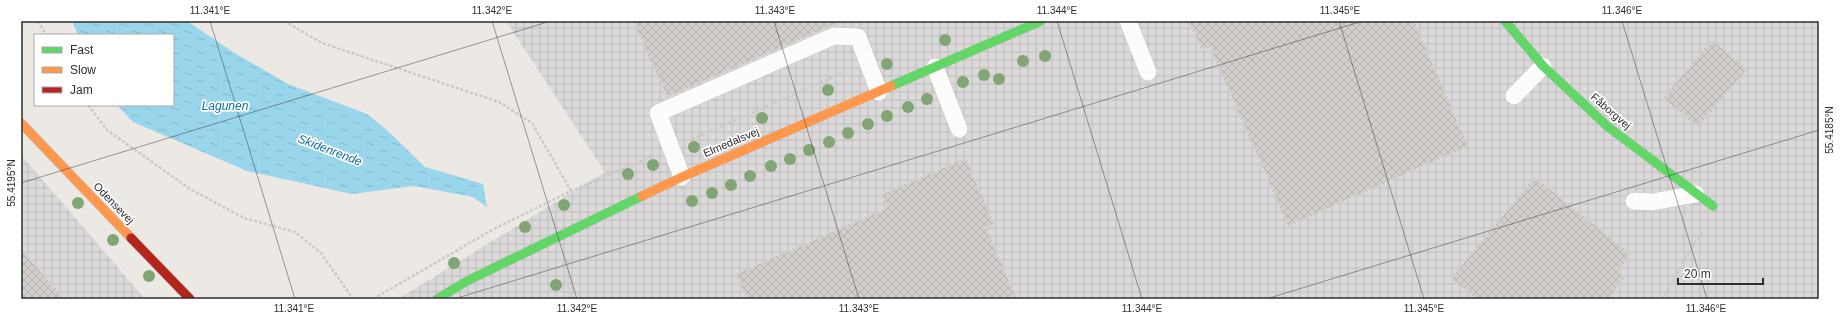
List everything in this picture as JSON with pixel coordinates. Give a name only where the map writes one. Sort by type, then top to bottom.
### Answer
[{"type":"street","name":"Elmedalsvej","points":[[437,299],[467,281],[682,177],[1041,21]]},
{"type":"street","name":"Fåborgvej","points":[[1505,21],[1543,66],[1607,126],[1713,206]]},
{"type":"street","name":"Odensevej","points":[[21,123],[190,299]]},
{"type":"lane","points":[[1128,21],[1148,72]]},
{"type":"lane","points":[[682,177],[658,113],[827,39],[834,36],[858,37],[879,92]]},
{"type":"lane","points":[[1514,96],[1543,66]]},
{"type":"lane","points":[[935,67],[959,129]]},
{"type":"lane","points":[[1634,201],[1652,202],[1696,194]]},
{"type":"path","points":[[38,21],[45,34]]},
{"type":"path","points":[[284,21],[322,43],[499,102],[532,123],[571,191]]},
{"type":"path","points":[[373,299],[492,230],[571,191],[868,62]]},
{"type":"path","points":[[89,106],[107,130],[190,189],[244,218],[295,232],[321,253],[353,299]]},
{"type":"path","points":[[1662,299],[1701,233],[1713,206]]},
{"type":"path","points":[[568,231],[568,299]]},
{"type":"shaded area","points":[[506,21],[1819,21],[1819,299],[398,299],[605,172]]},
{"type":"shaded area","points":[[21,155],[145,299],[21,299]]},
{"type":"water","name":"Lagunen","points":[[72,21],[187,21],[233,52],[288,84],[367,114],[388,131],[425,167],[483,184],[487,207],[473,197],[414,186],[352,194],[247,171],[133,122],[118,106],[174,106],[174,34],[78,34]]},
{"type":"building","points":[[633,21],[842,21],[667,97]]},
{"type":"building","points":[[1189,21],[1414,21],[1468,146],[1288,226],[1210,47],[1202,50]]},
{"type":"building","points":[[1712,40],[1747,69],[1698,127],[1663,98]]},
{"type":"building","points":[[966,158],[994,224],[986,228],[1017,299],[747,299],[736,274],[887,208],[881,195]]},
{"type":"building","points":[[1535,177],[1631,255],[1617,272],[1624,278],[1608,299],[1477,299],[1451,278]]},
{"type":"building","points":[[21,250],[65,299],[21,299]]},
{"type":"traffic: fast","points":[[891,86],[1041,21]]},
{"type":"traffic: fast","points":[[1505,21],[1543,66],[1607,126],[1713,206]]},
{"type":"traffic: fast","points":[[437,299],[467,281],[642,196]]},
{"type":"traffic: slow","points":[[642,196],[682,177],[891,86]]},
{"type":"traffic: slow","points":[[21,123],[131,238]]},
{"type":"traffic: jam","points":[[131,238],[190,299]]},
{"type":"water label","name":"Skidenrende","points":[[330,150]]}]
